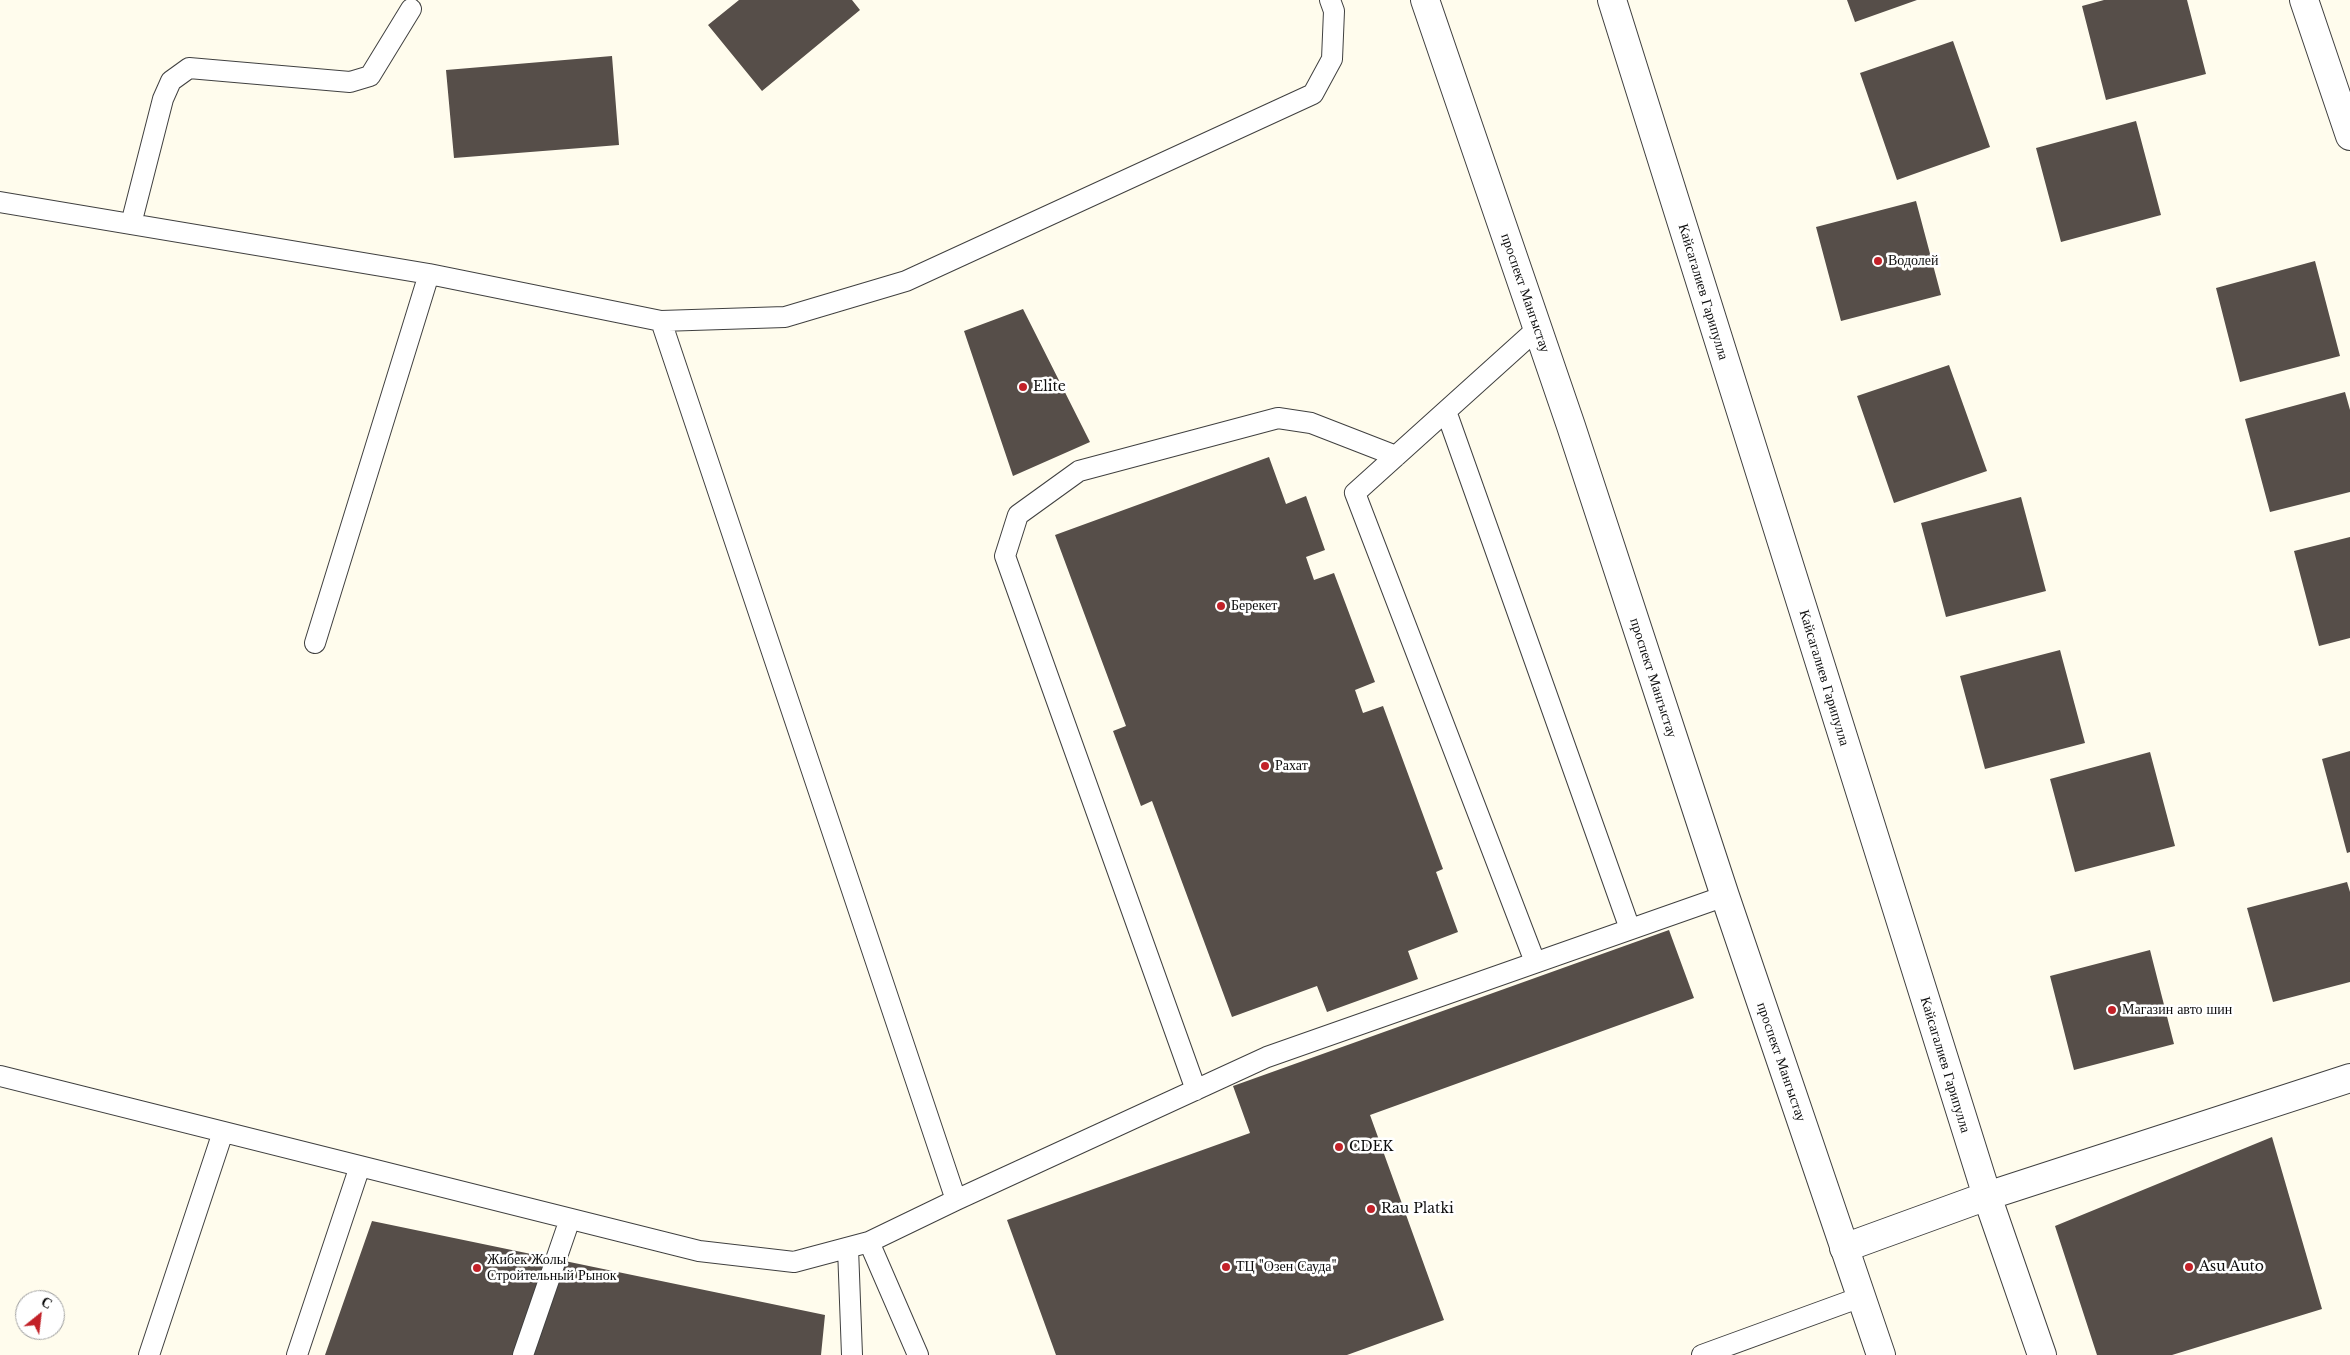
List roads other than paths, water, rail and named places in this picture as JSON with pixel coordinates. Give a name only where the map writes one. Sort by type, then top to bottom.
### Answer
[{"type":"street","name":"проспект Мангыстау","points":[[1426,0],[1725,896],[1881,1355]]},
{"type":"street","name":"Кайсагалиев Гарипулла","points":[[1612,0],[1987,1196],[2042,1355]]},
{"type":"street","points":[[2304,0],[2350,136]]},
{"type":"street","points":[[1844,1248],[1987,1196],[2350,1078]]},
{"type":"lane","points":[[0,202],[429,274],[661,321],[785,317],[906,281],[1313,94],[1332,59],[1334,11],[1330,0]]},
{"type":"lane","points":[[131,224],[163,99],[172,81],[189,68],[350,82],[370,76],[411,9]]},
{"type":"lane","points":[[315,643],[429,274]]},
{"type":"lane","points":[[661,321],[956,1200]]},
{"type":"lane","points":[[1535,962],[1355,493],[1537,329]]},
{"type":"lane","points":[[1446,411],[1630,929]]},
{"type":"lane","points":[[1196,1090],[1005,556],[1018,515],[1079,471],[1278,418],[1311,423],[1396,456]]},
{"type":"lane","points":[[0,1076],[699,1251],[794,1262],[869,1242],[1267,1057],[1725,896]]},
{"type":"lane","points":[[149,1355],[223,1132]]},
{"type":"lane","points":[[297,1355],[360,1166]]},
{"type":"lane","points":[[522,1355],[570,1219]]},
{"type":"lane","points":[[869,1242],[918,1355]]},
{"type":"lane","points":[[848,1248],[852,1355]]},
{"type":"lane","points":[[1709,1354],[1861,1297]]},
{"type":"place","name":"Водолей","points":[[1878,261]]},
{"type":"place","name":"Elite","points":[[1023,387]]},
{"type":"place","name":"Берекет","points":[[1221,606]]},
{"type":"place","name":"Рахат","points":[[1265,766]]},
{"type":"place","name":"Магазин авто шин","points":[[2112,1010]]},
{"type":"place","name":"CDEK","points":[[1339,1147]]},
{"type":"place","name":"Rau Platki","points":[[1371,1209]]},
{"type":"place","name":"ТЦ \"Озен Сауда\"","points":[[1226,1267]]},
{"type":"place","name":"Asu Auto","points":[[2189,1267]]},
{"type":"place","name":"Жибек Жолы Стройтельный Рынок","points":[[477,1268]]}]
